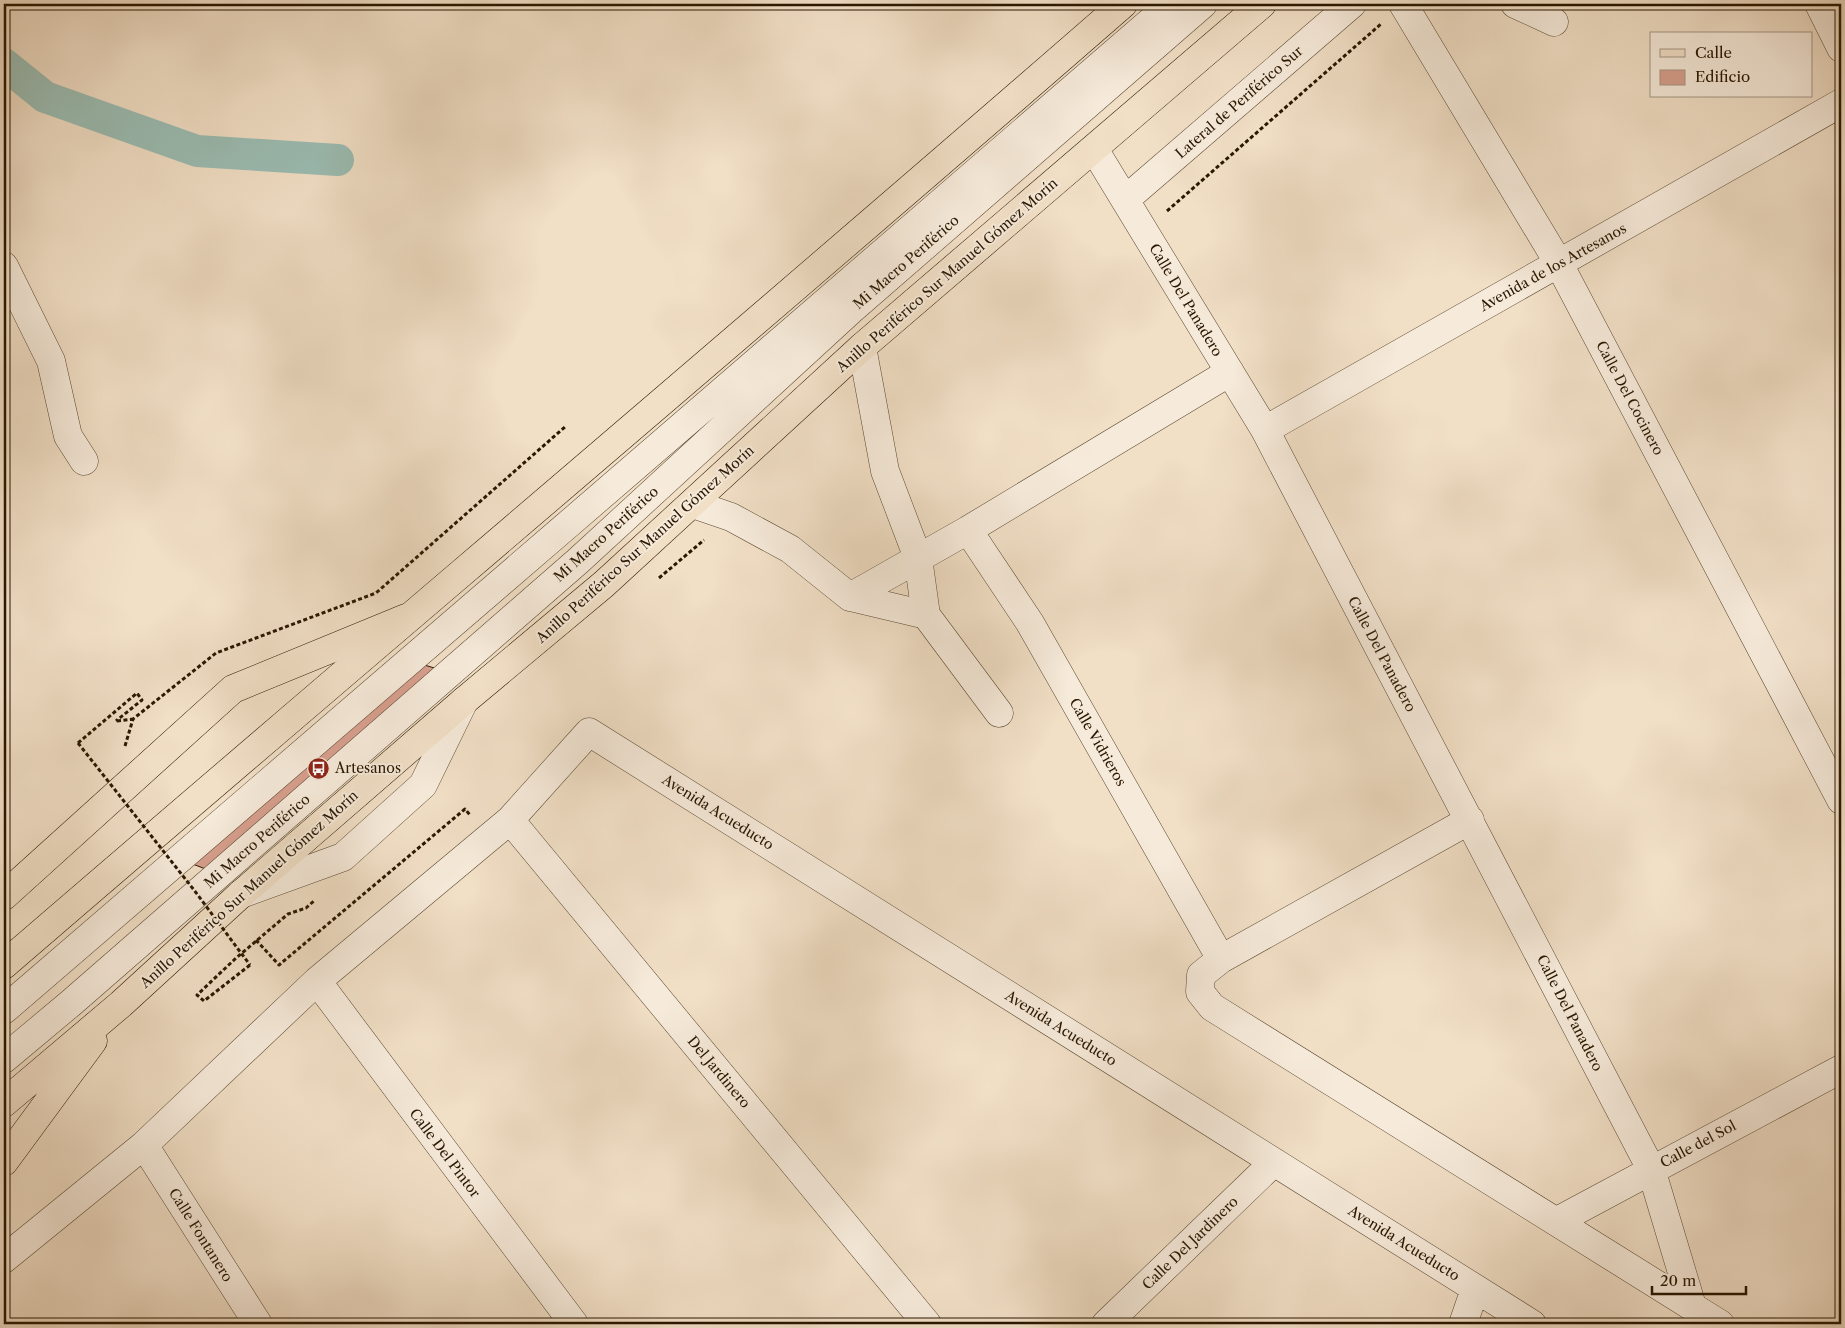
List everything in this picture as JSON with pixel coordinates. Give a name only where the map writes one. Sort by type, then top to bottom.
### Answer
[{"type":"main road","points":[[4,965],[407,617],[821,268],[1123,4]]},
{"type":"main road","name":"Anillo Periférico Sur Manuel Gómez Morín","points":[[4,1103],[121,1004],[240,895],[464,701],[604,584],[862,347],[1262,4]]},
{"type":"main road","points":[[4,896],[233,689],[407,617]]},
{"type":"main road","points":[[4,1162],[121,1004]]},
{"type":"street","name":"Mi Macro Periférico","points":[[4,1010],[428,642],[847,286],[1171,4]]},
{"type":"street","name":"Mi Macro Periférico","points":[[4,1059],[578,561],[851,310],[1203,4]]},
{"type":"street","name":"Lateral de Periférico Sur","points":[[1126,199],[1352,4]]},
{"type":"street","name":"Calle Del Cocinero","points":[[1403,4],[1558,262],[1841,800]]},
{"type":"street","points":[[1515,4],[1554,22]]},
{"type":"street","points":[[1819,4],[1841,48]]},
{"type":"street","name":"Avenida de los Artesanos","points":[[1265,430],[1841,103]]},
{"type":"street","name":"Calle Del Panadero","points":[[1094,149],[1265,430],[1651,1169],[1692,1306]]},
{"type":"street","points":[[4,266],[51,361],[68,436],[84,461]]},
{"type":"street","points":[[862,347],[885,471],[918,558],[926,615],[1000,714]]},
{"type":"street","points":[[850,597],[968,530],[1188,395],[1230,372]]},
{"type":"street","points":[[693,504],[731,517],[790,549],[850,597],[926,615]]},
{"type":"street","name":"Calle Vidrieros","points":[[968,530],[1030,623],[1221,959]]},
{"type":"street","points":[[240,895],[342,857],[424,785],[464,701]]},
{"type":"street","name":"Avenida Acueducto","points":[[500,828],[589,732],[1532,1324]]},
{"type":"street","points":[[1470,820],[1221,959],[1201,975],[1200,992],[1212,1007],[1720,1324]]},
{"type":"street","points":[[4,1259],[144,1145],[317,981],[500,828]]},
{"type":"street","name":"Del Jardinero","points":[[500,828],[927,1324]]},
{"type":"street","name":"Calle Del Pintor","points":[[317,981],[574,1324]]},
{"type":"street","name":"Calle del Sol","points":[[1557,1222],[1651,1169],[1841,1069]]},
{"type":"street","name":"Calle Fontanero","points":[[144,1145],[258,1324]]},
{"type":"street","name":"Calle Del Jardinero","points":[[1106,1324],[1274,1162]]},
{"type":"street","points":[[1463,1324],[1475,1288]]},
{"type":"path","points":[[1144,231],[1403,4]]},
{"type":"path","points":[[376,593],[566,426]]},
{"type":"path","points":[[652,583],[731,517]]},
{"type":"path","points":[[133,719],[116,722],[142,700],[136,693],[78,743],[194,890],[250,965],[204,1001],[197,995],[234,959]]},
{"type":"path","points":[[256,940],[280,965],[465,809],[500,828]]},
{"type":"building","name":"Artesanos","points":[[421,664],[448,672],[216,873],[190,863]]},
{"type":"waterway","points":[[4,64],[45,97],[197,151],[338,160]]},
{"type":"place","name":"Artesanos","points":[[319,768]]}]
